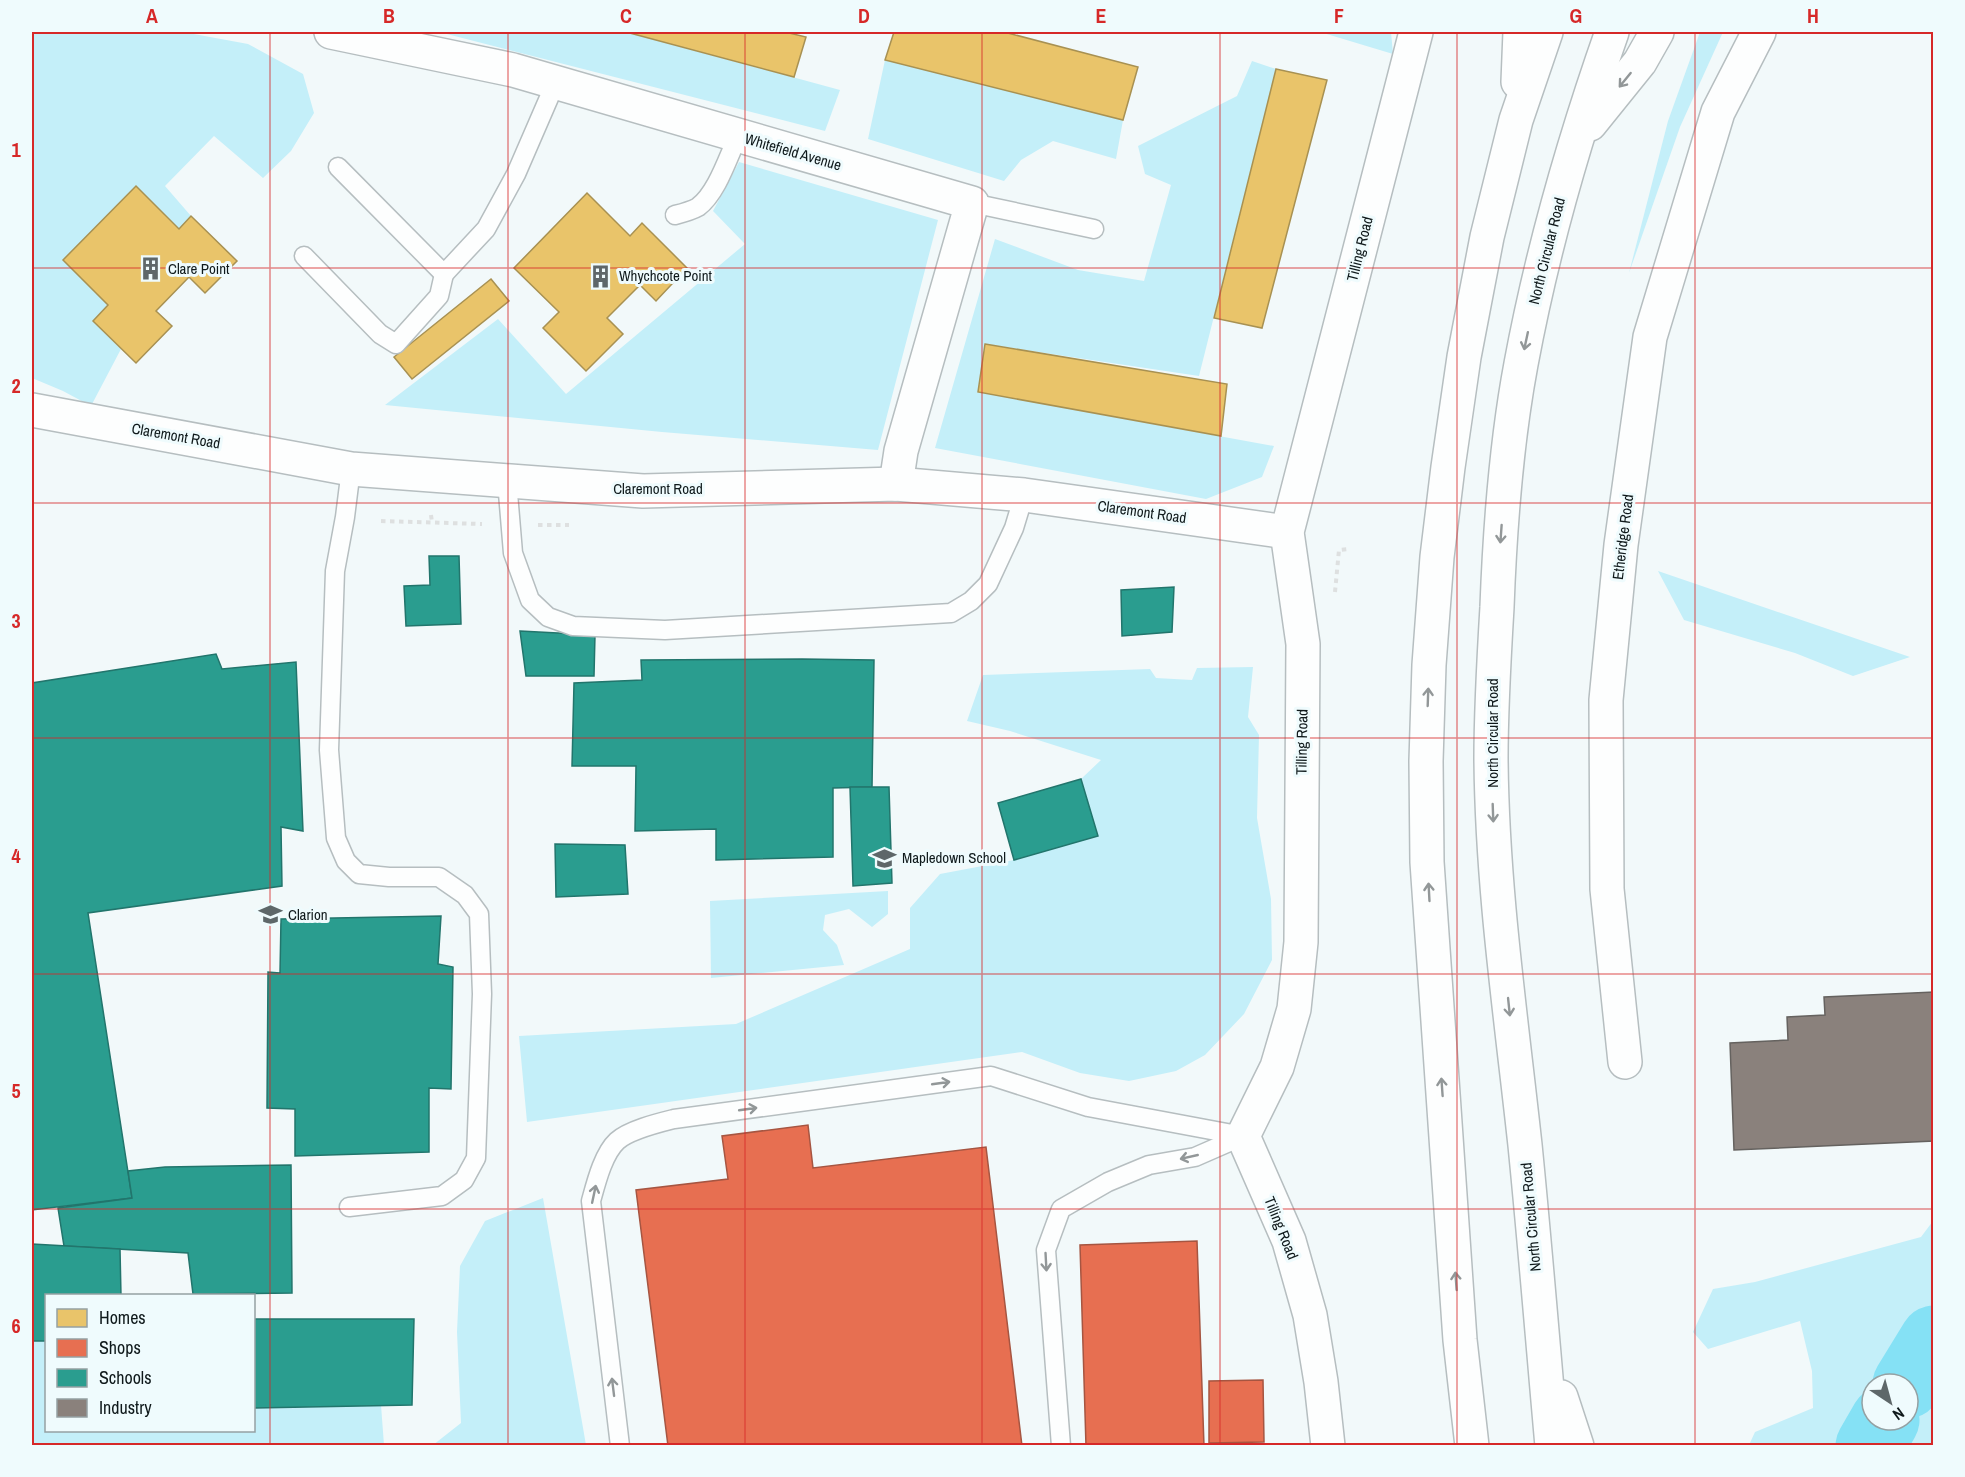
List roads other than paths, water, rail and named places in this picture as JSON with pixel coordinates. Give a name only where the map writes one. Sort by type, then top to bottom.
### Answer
[{"type":"main road","name":"Whitefield Avenue","points":[[331,32],[513,70],[972,203]]},
{"type":"main road","name":"Tilling Road","points":[[1328,1446],[1310,1315],[1289,1241],[1243,1136],[1277,1067],[1294,1009],[1301,942],[1303,644],[1287,532],[1416,32]]},
{"type":"main road","points":[[1516,120],[1520,32]]},
{"type":"main road","points":[[1472,1446],[1460,1340],[1427,862],[1426,761],[1429,665],[1437,557],[1464,357],[1487,237],[1516,120],[1546,32]]},
{"type":"main road","name":"North Circular Road","points":[[1552,1446],[1495,863],[1491,758],[1494,669],[1504,481],[1521,365],[1545,250],[1576,141],[1612,32]]},
{"type":"main road","points":[[1576,141],[1640,62],[1657,32]]},
{"type":"main road","name":"Etheridge Road","points":[[1625,1062],[1607,889],[1606,700],[1621,545],[1650,337],[1718,112],[1760,32]]},
{"type":"main road","points":[[896,484],[901,451],[972,203]]},
{"type":"main road","name":"Claremont Road","points":[[32,410],[351,469],[643,491],[896,484],[1024,495],[1287,532]]},
{"type":"main road","points":[[1542,1338],[1577,1446]]},
{"type":"main road","points":[[1449,1446],[1460,1340]]},
{"type":"lane","points":[[304,256],[380,334],[396,344],[439,296],[444,274],[486,228],[516,174],[555,84]]},
{"type":"lane","points":[[675,215],[697,207],[706,199],[721,174],[738,136]]},
{"type":"lane","points":[[338,167],[444,274]]},
{"type":"lane","points":[[972,203],[1094,229]]},
{"type":"lane","points":[[349,1207],[442,1196],[464,1180],[476,1158],[482,994],[479,914],[465,895],[439,877],[390,877],[359,874],[346,861],[336,838],[329,750],[335,571],[351,469]]},
{"type":"lane","points":[[507,481],[513,554],[530,600],[548,618],[573,626],[665,630],[951,613],[971,601],[988,584],[1014,528],[1024,495]]},
{"type":"lane","points":[[620,1446],[591,1201],[601,1166],[617,1141],[645,1127],[674,1119],[991,1076],[1088,1107],[1243,1136]]},
{"type":"lane","points":[[1061,1446],[1046,1251],[1061,1209],[1108,1182],[1149,1165],[1195,1157],[1243,1136]]},
{"type":"waterway","points":[[1914,1372],[1934,1340]]},
{"type":"waterway","points":[[1870,1446],[1878,1432]]},
{"type":"place","name":"Clare Point","points":[[150,269]]},
{"type":"place","name":"Whychcote Point","points":[[601,276]]},
{"type":"place","name":"Mapledown School","points":[[884,858]]},
{"type":"place","name":"Clarion","points":[[270,915]]}]
